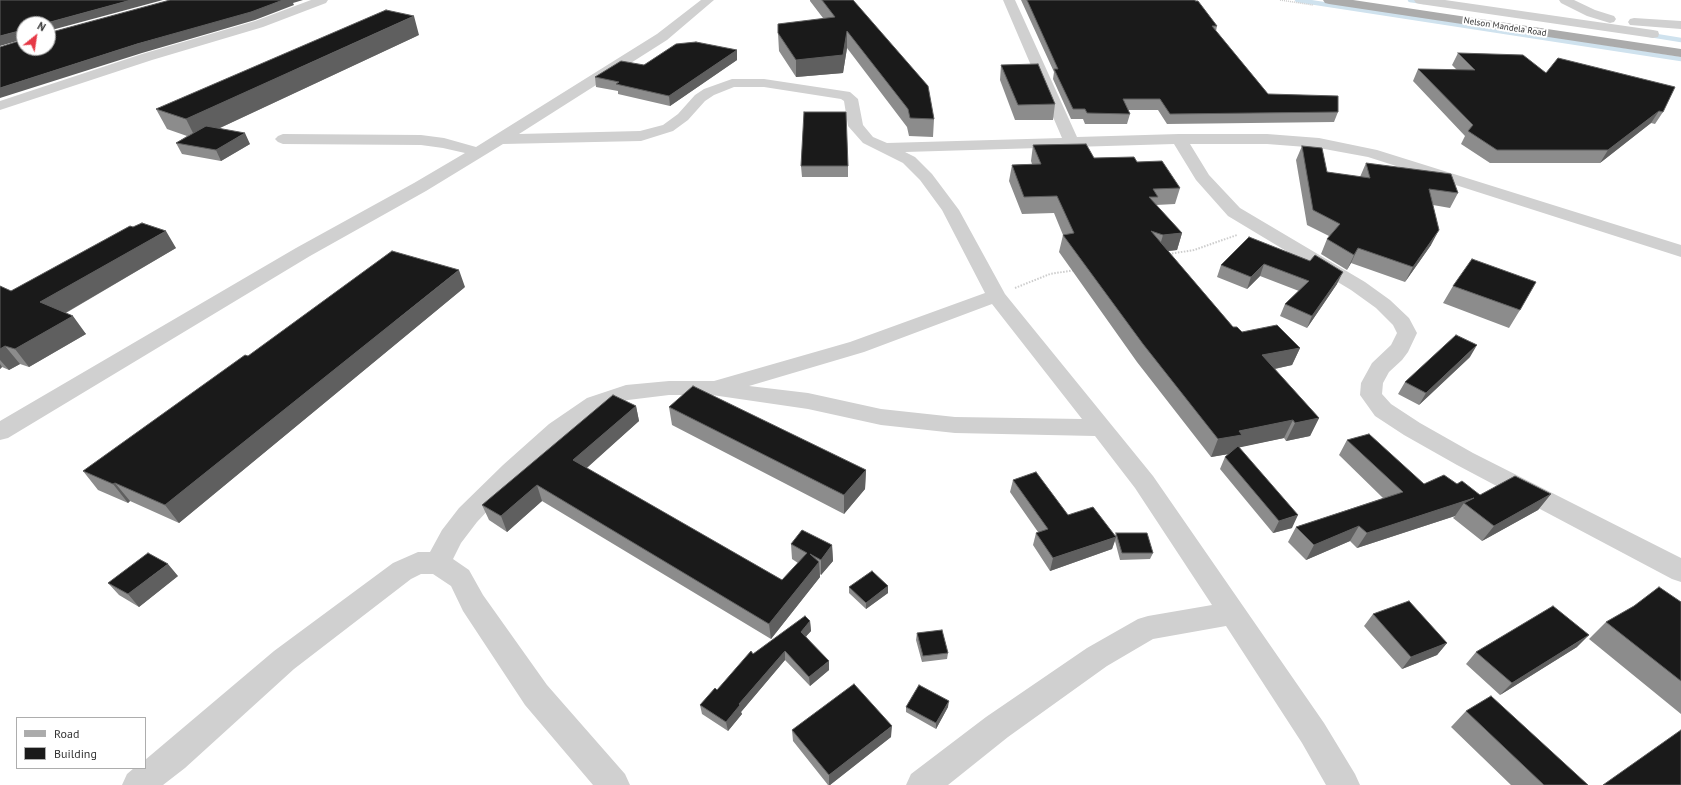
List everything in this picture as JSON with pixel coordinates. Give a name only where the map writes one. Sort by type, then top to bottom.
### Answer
[{"type":"main road","name":"Nelson Mandela Road","points":[[1329,0],[1681,53]]},
{"type":"main road","name":"Nelson Mandela Road","points":[[1380,0],[1657,38],[1681,45]]},
{"type":"street","points":[[287,0],[306,6]]},
{"type":"street","points":[[0,106],[147,57],[259,24],[322,0]]},
{"type":"street","points":[[0,432],[303,252],[420,187],[500,139],[662,37],[708,0]]},
{"type":"street","points":[[1009,0],[1072,143]]},
{"type":"street","points":[[1420,0],[1657,38]]},
{"type":"street","points":[[1566,0],[1591,13],[1657,38]]},
{"type":"street","points":[[1614,21],[1681,25]]},
{"type":"street","points":[[500,139],[641,136],[668,128],[683,117],[700,98],[709,92],[732,83],[764,83],[845,95],[851,99],[856,126],[868,140],[909,160],[926,177],[950,210],[996,296],[1144,482],[1313,733],[1344,785]]},
{"type":"street","points":[[283,139],[421,140],[444,143],[478,152]]},
{"type":"street","points":[[883,148],[1179,139],[1282,140],[1319,143],[1371,153],[1681,251]]},
{"type":"street","points":[[1179,139],[1202,176],[1217,195],[1234,212],[1258,228],[1358,286],[1383,304],[1402,322],[1407,333],[1401,347],[1395,355],[1380,368],[1372,383],[1371,395],[1383,410],[1412,430],[1465,459],[1681,571]]},
{"type":"street","points":[[712,388],[857,347],[996,296]]},
{"type":"street","points":[[438,563],[451,537],[490,491],[557,430],[595,403],[626,393],[669,388],[712,388],[808,401],[881,417],[955,425],[1101,428]]},
{"type":"street","points":[[138,785],[174,757],[284,660],[396,575],[418,563],[438,563],[460,578],[474,603],[536,695],[614,785]]},
{"type":"street","points":[[922,785],[997,727],[1097,657],[1148,628],[1233,613]]},
{"type":"path","points":[[1162,255],[1194,250],[1258,228]]},
{"type":"path","points":[[996,296],[1050,274],[1080,269]]},
{"type":"building","points":[[0,0],[131,0],[56,20],[56,16],[16,16],[16,32],[0,36]]},
{"type":"building","points":[[170,0],[283,0],[251,12],[137,44],[0,88],[0,47],[16,42],[16,56],[56,56],[56,31]]},
{"type":"building","points":[[822,0],[853,0],[928,86],[934,119],[910,118],[908,109],[847,31],[843,55],[796,60],[778,33],[778,24],[835,17]]},
{"type":"building","points":[[1027,0],[1198,1],[1217,26],[1212,26],[1268,94],[1338,96],[1338,112],[1170,114],[1160,99],[1123,99],[1130,114],[1087,113],[1085,109],[1073,109],[1054,69],[1058,69]]},
{"type":"building","points":[[386,10],[414,16],[186,119],[156,109]]},
{"type":"building","points":[[696,42],[737,50],[669,96],[616,84],[619,82],[595,77],[621,61],[644,65],[676,44]]},
{"type":"building","points":[[1458,53],[1523,55],[1546,73],[1558,58],[1675,87],[1663,112],[1659,111],[1608,150],[1497,150],[1468,131],[1473,125],[1418,69],[1475,70]]},
{"type":"building","points":[[1038,64],[1055,104],[1018,105],[1001,65]]},
{"type":"building","points":[[804,112],[846,112],[848,166],[801,166]]},
{"type":"building","points":[[206,126],[245,133],[216,150],[176,143]]},
{"type":"building","points":[[1086,144],[1094,158],[1134,157],[1137,162],[1162,161],[1180,188],[1153,189],[1158,197],[1149,197],[1182,233],[1163,235],[1151,231],[1233,327],[1237,327],[1242,332],[1277,325],[1300,348],[1262,355],[1319,418],[1295,423],[1293,420],[1239,431],[1242,435],[1218,439],[1143,344],[1063,235],[1074,233],[1057,196],[1024,197],[1012,165],[1041,164],[1033,145]]},
{"type":"building","points":[[1302,146],[1322,148],[1327,172],[1370,178],[1366,163],[1451,174],[1458,193],[1429,189],[1439,230],[1413,267],[1358,248],[1354,255],[1327,239],[1340,224],[1313,210]]},
{"type":"building","points":[[142,223],[166,231],[40,302],[73,316],[15,349],[5,346],[0,349],[0,286],[11,291],[130,226],[133,227]]},
{"type":"building","points":[[1249,237],[1310,261],[1315,255],[1343,272],[1312,316],[1285,304],[1309,281],[1264,264],[1251,277],[1221,265]]},
{"type":"building","points":[[392,251],[459,270],[165,505],[83,471],[245,355],[248,356]]},
{"type":"building","points":[[1472,259],[1536,282],[1520,310],[1453,286]]},
{"type":"building","points":[[1456,335],[1477,345],[1426,393],[1405,382]]},
{"type":"building","points":[[693,386],[866,470],[844,495],[669,407]]},
{"type":"building","points":[[613,395],[636,406],[573,460],[782,580],[807,553],[791,544],[802,530],[832,545],[821,560],[810,554],[819,562],[769,624],[537,485],[501,516],[482,505]]},
{"type":"building","points":[[1369,434],[1424,484],[1444,475],[1457,484],[1462,481],[1480,495],[1515,476],[1551,494],[1494,526],[1464,503],[1474,498],[1367,533],[1359,526],[1314,545],[1296,527],[1403,492],[1347,440]]},
{"type":"building","points":[[1238,446],[1298,515],[1279,521],[1225,457]]},
{"type":"building","points":[[1036,472],[1068,515],[1093,507],[1116,537],[1053,558],[1036,533],[1048,529],[1013,480]]},
{"type":"building","points":[[1116,533],[1147,533],[1153,553],[1122,553]]},
{"type":"building","points":[[148,553],[168,564],[128,594],[108,583]]},
{"type":"building","points":[[872,571],[888,586],[866,603],[849,587]]},
{"type":"building","points":[[1659,587],[1681,602],[1681,681],[1606,622],[1634,606]]},
{"type":"building","points":[[1409,601],[1447,643],[1411,657],[1373,614]]},
{"type":"building","points":[[1553,606],[1589,635],[1512,683],[1476,652]]},
{"type":"building","points":[[805,616],[810,621],[801,632],[829,661],[809,677],[785,651],[739,704],[740,705],[726,722],[700,705],[715,688],[717,690],[751,651],[753,654]]},
{"type":"building","points":[[942,630],[948,653],[923,656],[917,633]]},
{"type":"building","points":[[854,684],[892,726],[829,775],[792,730]]},
{"type":"building","points":[[919,685],[949,701],[936,723],[906,707]]},
{"type":"building","points":[[1491,696],[1588,785],[1544,785],[1466,711]]},
{"type":"building","points":[[1681,730],[1681,785],[1603,785]]},
{"type":"waterway","points":[[1297,0],[1681,59]]},
{"type":"waterway","points":[[1410,0],[1424,2]]},
{"type":"waterway","points":[[1650,35],[1681,40]]}]
